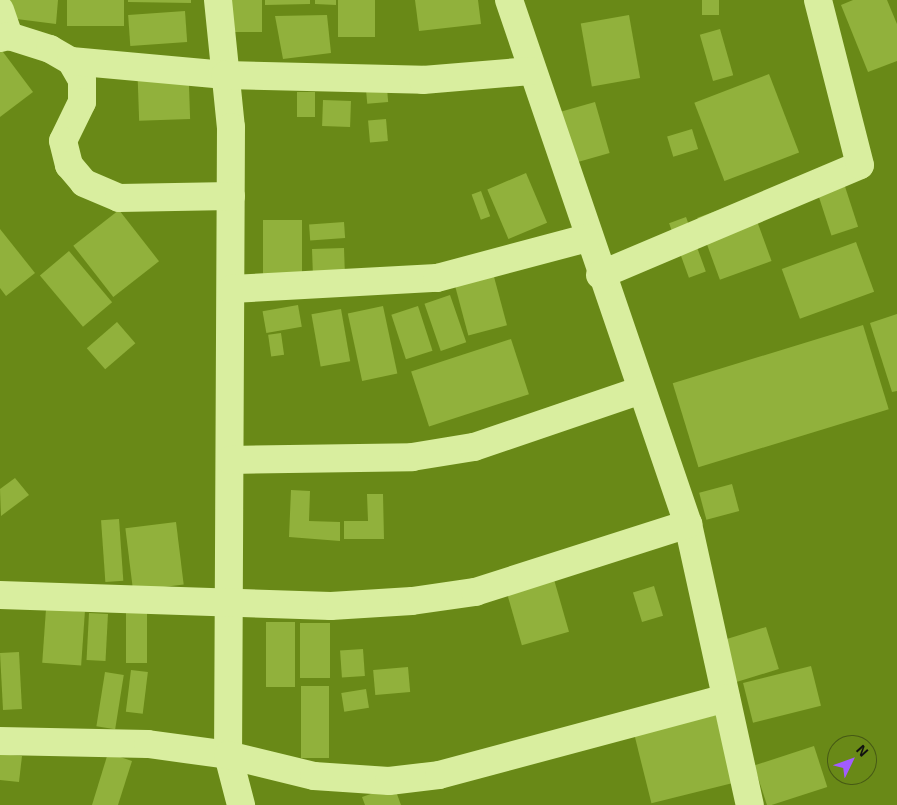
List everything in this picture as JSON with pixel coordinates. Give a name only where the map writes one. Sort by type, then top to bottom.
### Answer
[{"type":"street","points":[[218,0],[231,126],[228,755],[241,805]]},
{"type":"street","points":[[508,0],[587,238],[688,524],[750,805]]},
{"type":"street","points":[[600,275],[860,165],[818,0]]},
{"type":"street","points":[[0,10],[5,37],[50,49],[71,61],[225,75],[423,80],[530,71]]},
{"type":"street","points":[[71,61],[82,80],[82,102],[63,141],[69,165],[84,183],[119,198],[231,196]]},
{"type":"street","points":[[231,289],[437,278],[587,238]]},
{"type":"street","points":[[230,460],[412,457],[474,447],[641,390]]},
{"type":"street","points":[[0,595],[331,606],[475,592],[688,524]]},
{"type":"street","points":[[0,741],[148,744],[228,755],[314,776],[389,781],[439,775],[726,698]]},
{"type":"building","points":[[3,0],[58,0],[56,24],[1,17]]},
{"type":"building","points":[[67,0],[124,0],[124,26],[67,26]]},
{"type":"building","points":[[128,0],[191,0],[191,3],[128,2]]},
{"type":"building","points":[[223,0],[262,0],[262,32],[223,32]]},
{"type":"building","points":[[265,0],[310,0],[310,4],[265,5]]},
{"type":"building","points":[[315,0],[336,0],[336,5],[315,4]]},
{"type":"building","points":[[338,0],[375,0],[375,37],[338,37]]},
{"type":"building","points":[[415,0],[478,0],[481,24],[419,31]]},
{"type":"building","points":[[702,0],[719,0],[719,15],[702,15]]},
{"type":"building","points":[[853,0],[887,0],[897,24],[897,61],[868,72],[841,5]]},
{"type":"building","points":[[185,11],[187,42],[130,46],[128,15]]},
{"type":"building","points":[[327,15],[331,53],[283,59],[275,16]]},
{"type":"building","points":[[629,15],[640,78],[592,87],[581,24]]},
{"type":"building","points":[[720,29],[733,75],[713,81],[700,35]]},
{"type":"building","points":[[0,48],[33,92],[0,117]]},
{"type":"building","points":[[188,58],[190,119],[139,121],[137,60]]},
{"type":"building","points":[[769,74],[799,152],[724,181],[694,103]]},
{"type":"building","points":[[386,77],[388,102],[367,104],[365,79]]},
{"type":"building","points":[[297,92],[315,92],[315,117],[297,117]]},
{"type":"building","points":[[323,100],[351,101],[350,127],[322,126]]},
{"type":"building","points":[[595,102],[610,153],[568,165],[554,114]]},
{"type":"building","points":[[386,119],[388,141],[370,142],[368,121]]},
{"type":"building","points":[[692,129],[698,149],[673,157],[667,137]]},
{"type":"building","points":[[838,165],[858,227],[831,235],[811,174]]},
{"type":"building","points":[[526,173],[547,223],[508,239],[487,189]]},
{"type":"building","points":[[481,191],[490,216],[481,220],[472,194]]},
{"type":"building","points":[[749,199],[772,261],[720,280],[697,218]]},
{"type":"building","points":[[119,210],[159,261],[113,297],[73,246]]},
{"type":"building","points":[[686,217],[706,272],[689,278],[669,223]]},
{"type":"building","points":[[263,220],[302,220],[302,278],[263,278]]},
{"type":"building","points":[[344,222],[345,238],[310,240],[309,224]]},
{"type":"building","points":[[0,229],[35,273],[6,296],[0,288]]},
{"type":"building","points":[[856,242],[874,292],[800,319],[782,269]]},
{"type":"building","points":[[344,248],[345,276],[313,277],[312,249]]},
{"type":"building","points":[[69,251],[112,302],[83,327],[40,275]]},
{"type":"building","points":[[493,273],[507,325],[468,336],[454,283]]},
{"type":"building","points":[[450,295],[466,342],[441,351],[424,304]]},
{"type":"building","points":[[298,305],[302,327],[266,333],[263,311]]},
{"type":"building","points":[[383,306],[397,373],[362,381],[348,313]]},
{"type":"building","points":[[418,306],[433,351],[406,359],[391,315]]},
{"type":"building","points":[[341,309],[350,361],[321,366],[311,314]]},
{"type":"building","points":[[897,314],[897,391],[892,392],[870,323]]},
{"type":"building","points":[[117,322],[135,343],[105,369],[87,348]]},
{"type":"building","points":[[863,325],[889,409],[698,467],[673,383]]},
{"type":"building","points":[[281,333],[284,355],[271,357],[268,335]]},
{"type":"building","points":[[511,339],[529,394],[429,427],[411,371]]},
{"type":"building","points":[[15,478],[29,495],[1,516],[0,489]]},
{"type":"building","points":[[732,484],[739,511],[706,520],[699,493]]},
{"type":"building","points":[[291,490],[310,491],[309,521],[340,522],[340,541],[289,537]]},
{"type":"building","points":[[367,494],[383,494],[384,539],[344,539],[344,521],[368,521]]},
{"type":"building","points":[[119,519],[123,581],[105,582],[101,520]]},
{"type":"building","points":[[176,522],[184,585],[133,591],[125,528]]},
{"type":"building","points":[[553,576],[569,632],[522,645],[506,590]]},
{"type":"building","points":[[654,586],[663,616],[642,622],[633,592]]},
{"type":"building","points":[[46,609],[85,612],[81,666],[42,663]]},
{"type":"building","points":[[126,609],[147,609],[147,663],[126,663]]},
{"type":"building","points":[[89,613],[108,614],[106,661],[87,660]]},
{"type":"building","points":[[266,622],[295,622],[295,687],[266,687]]},
{"type":"building","points":[[300,623],[330,623],[330,678],[300,678]]},
{"type":"building","points":[[766,627],[779,669],[735,683],[722,640]]},
{"type":"building","points":[[363,649],[365,676],[342,678],[340,651]]},
{"type":"building","points":[[19,652],[22,709],[3,710],[0,653]]},
{"type":"building","points":[[811,666],[821,706],[753,723],[743,683]]},
{"type":"building","points":[[408,667],[410,692],[375,695],[373,670]]},
{"type":"building","points":[[131,670],[148,672],[143,714],[126,712]]},
{"type":"building","points":[[105,672],[124,675],[115,729],[96,726]]},
{"type":"building","points":[[301,686],[329,686],[329,758],[301,758]]},
{"type":"building","points":[[366,689],[369,708],[344,712],[341,693]]},
{"type":"building","points":[[716,715],[733,783],[651,803],[634,735]]},
{"type":"building","points":[[814,746],[827,787],[767,805],[754,765]]},
{"type":"building","points":[[108,753],[132,761],[118,805],[92,805]]},
{"type":"building","points":[[0,754],[22,756],[19,782],[0,780]]},
{"type":"building","points":[[394,786],[401,805],[365,805],[362,797]]}]
